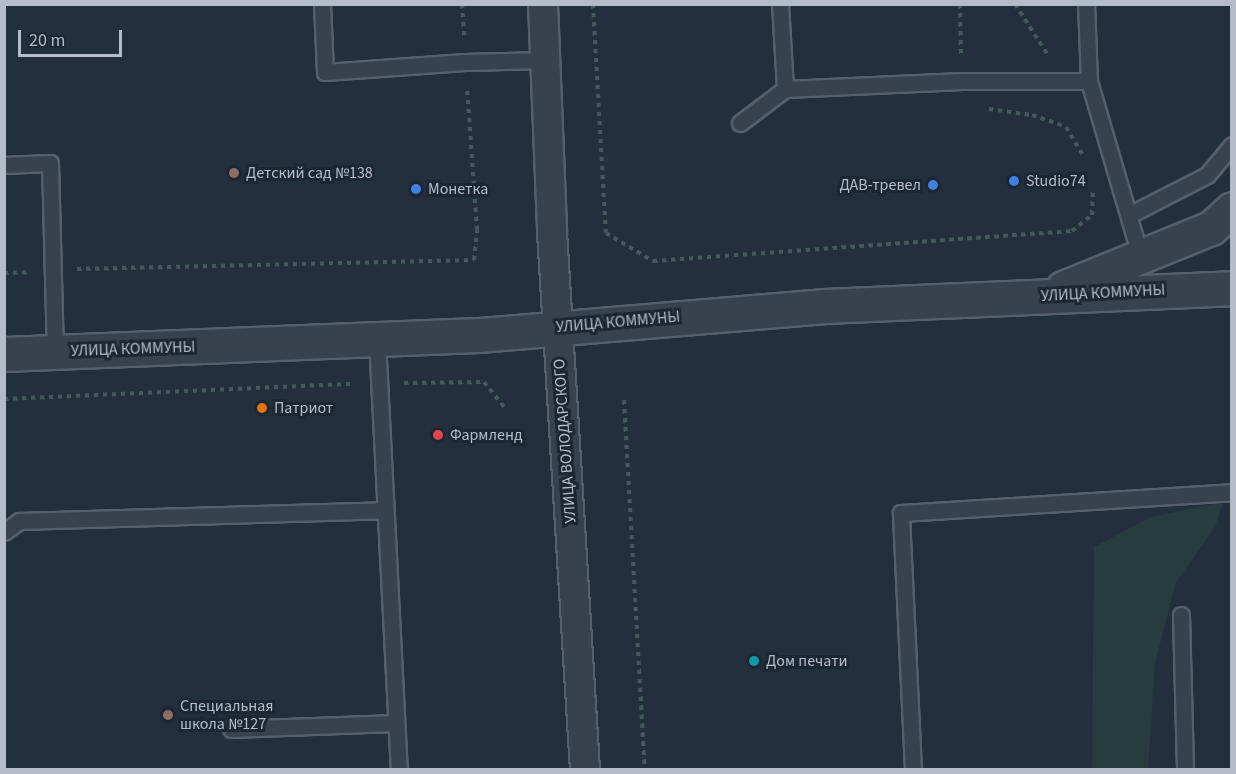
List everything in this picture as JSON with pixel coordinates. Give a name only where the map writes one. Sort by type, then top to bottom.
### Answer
[{"type":"street","name":"УЛИЦА ВОЛОДАРСКОГО","points":[[543,4],[558,328],[585,770]]},
{"type":"street","points":[[1044,296],[1211,228],[1232,209]]},
{"type":"street","name":"УЛИЦА КОММУНЫ","points":[[4,354],[480,335],[824,306],[1232,288]]},
{"type":"lane","points":[[322,4],[325,72],[465,62],[546,60]]},
{"type":"lane","points":[[780,4],[785,89]]},
{"type":"lane","points":[[1086,4],[1089,81],[1140,255]]},
{"type":"lane","points":[[740,123],[785,89],[962,81],[1089,81]]},
{"type":"lane","points":[[1129,215],[1207,175],[1232,145]]},
{"type":"lane","points":[[4,165],[50,163],[55,270],[55,352]]},
{"type":"lane","points":[[377,339],[377,384],[399,770]]},
{"type":"lane","points":[[914,770],[901,513],[1232,492]]},
{"type":"lane","points":[[4,532],[19,521],[384,510]]},
{"type":"lane","points":[[1181,615],[1185,770]]},
{"type":"lane","points":[[231,729],[396,723]]},
{"type":"path","points":[[4,273],[474,260],[477,230],[462,4]]},
{"type":"path","points":[[593,4],[606,233],[653,261],[1072,231],[1092,215],[1093,188]]},
{"type":"path","points":[[1015,4],[1064,81]]},
{"type":"path","points":[[985,108],[1032,115],[1066,127],[1086,166]]},
{"type":"path","points":[[4,399],[484,382],[505,408]]},
{"type":"path","points":[[624,400],[645,770]]},
{"type":"green space","points":[[1223,502],[1215,527],[1176,582],[1155,663],[1148,769],[1092,769],[1094,547],[1151,517]]},
{"type":"place","name":"Детский сад №138","points":[[234,173]]},
{"type":"place","name":"Studio74","points":[[1014,181]]},
{"type":"place","name":"ДАВ-тревел","points":[[933,185]]},
{"type":"place","name":"Монетка","points":[[416,189]]},
{"type":"place","name":"Патриот","points":[[262,408]]},
{"type":"place","name":"Фармленд","points":[[438,435]]},
{"type":"place","name":"Дом печати","points":[[754,661]]},
{"type":"place","name":"Специальная школа №127","points":[[168,715]]}]
